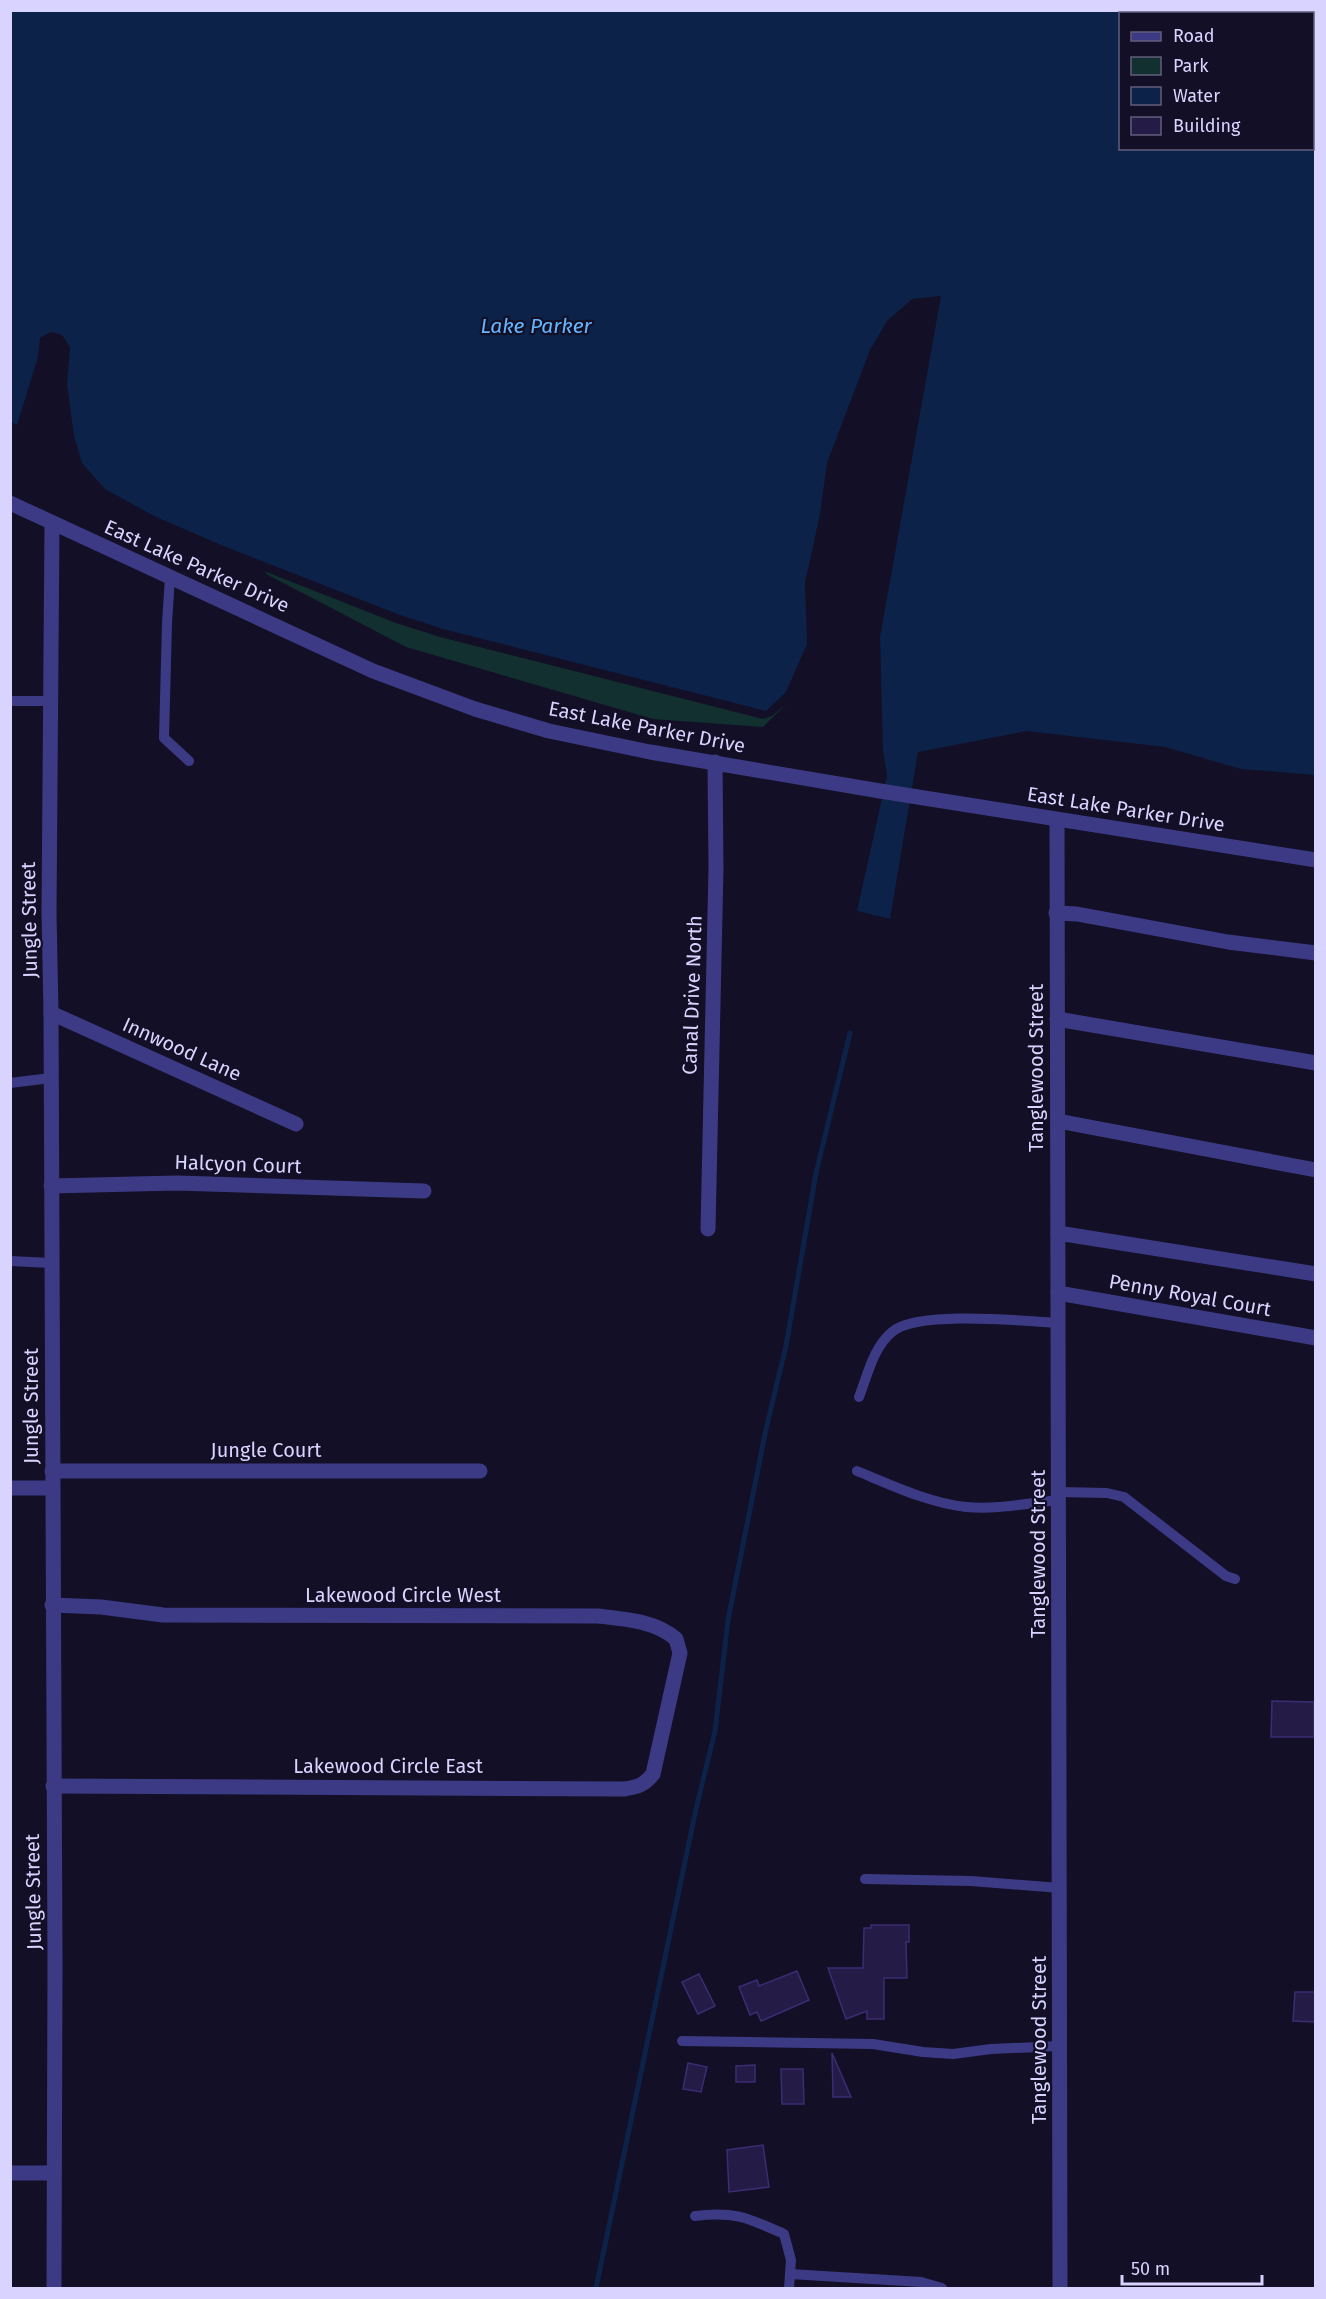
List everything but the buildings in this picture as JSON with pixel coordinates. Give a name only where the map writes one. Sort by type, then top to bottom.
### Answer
[{"type":"street","name":"East Lake Parker Drive","points":[[10,503],[373,671],[475,709],[581,738],[880,791],[1316,860]]},
{"type":"street","name":"Jungle Street","points":[[52,524],[49,913],[55,1966],[54,2289]]},
{"type":"street","name":"Canal Drive North","points":[[708,1229],[717,868],[715,762]]},
{"type":"street","name":"Tanglewood Street","points":[[1057,820],[1060,2289]]},
{"type":"street","points":[[1056,913],[1077,914],[1228,942],[1316,953]]},
{"type":"street","name":"Innwood Lane","points":[[51,1013],[296,1124]]},
{"type":"street","points":[[1057,1019],[1316,1063]]},
{"type":"street","points":[[1058,1121],[1316,1170]]},
{"type":"street","name":"Halcyon Court","points":[[51,1186],[177,1182],[424,1191]]},
{"type":"street","points":[[1058,1233],[1316,1274]]},
{"type":"street","name":"Penny Royal Court","points":[[1058,1293],[1316,1338]]},
{"type":"street","name":"Jungle Court","points":[[52,1471],[480,1471]]},
{"type":"street","points":[[10,1488],[52,1488]]},
{"type":"street","name":"Lakewood Circle West","points":[[52,1605],[101,1607],[163,1615],[598,1616],[624,1618],[652,1626],[669,1634],[679,1645],[680,1653],[667,1710]]},
{"type":"street","name":"Lakewood Circle East","points":[[53,1786],[624,1789],[638,1787],[652,1774],[667,1710]]},
{"type":"street","points":[[10,2173],[53,2173]]},
{"type":"lane","points":[[170,577],[164,738],[189,761]]},
{"type":"lane","points":[[10,701],[50,701]]},
{"type":"lane","points":[[10,1083],[51,1078]]},
{"type":"lane","points":[[10,1261],[51,1263]]},
{"type":"lane","points":[[859,1397],[875,1354],[883,1341],[897,1328],[907,1324],[919,1321],[987,1319],[1058,1323]]},
{"type":"lane","points":[[856,1471],[931,1499],[965,1507],[1016,1506],[1059,1496],[1107,1493],[1124,1497],[1226,1576],[1235,1579]]},
{"type":"lane","points":[[865,1879],[971,1881],[1060,1888]]},
{"type":"lane","points":[[682,2041],[873,2044],[953,2054],[991,2049],[1060,2046]]},
{"type":"lane","points":[[695,2216],[721,2213],[747,2218],[784,2234],[791,2260],[789,2289]]},
{"type":"lane","points":[[790,2274],[921,2282],[942,2289]]},
{"type":"green space","points":[[264,571],[396,623],[440,637],[763,719],[772,716],[787,703],[763,727],[653,719],[406,647]]},
{"type":"water","name":"Lake Parker","points":[[11,11],[1315,11],[1315,775],[1241,769],[1165,747],[1027,731],[918,752],[890,919],[857,911],[887,776],[883,750],[880,637],[941,296],[912,299],[887,321],[870,350],[827,463],[820,514],[805,583],[807,644],[786,692],[766,711],[443,629],[400,615],[221,545],[154,516],[105,489],[82,463],[74,436],[67,384],[70,347],[62,335],[51,332],[40,338],[38,357],[17,425],[11,422]]},
{"type":"waterway","points":[[596,2288],[696,1809],[715,1731],[728,1620],[766,1429],[786,1346],[816,1173],[850,1033]]}]
